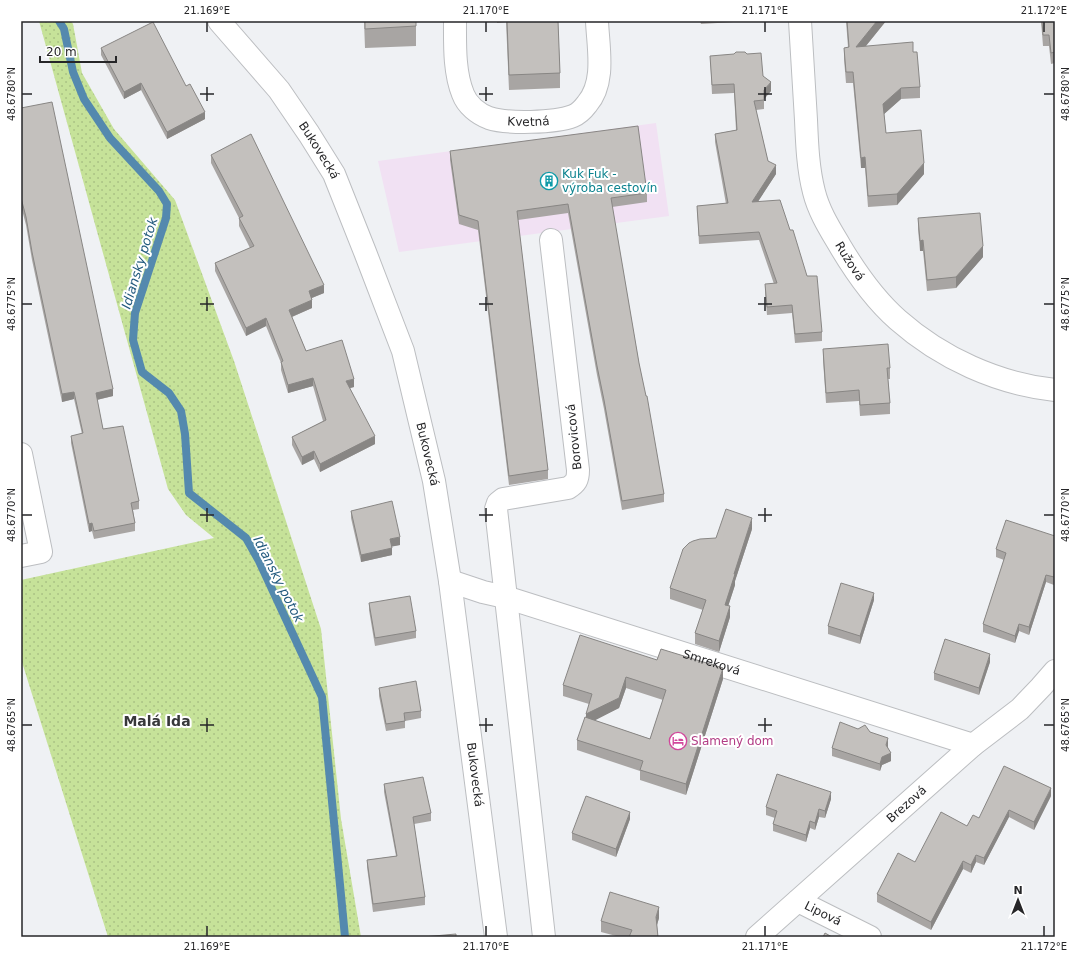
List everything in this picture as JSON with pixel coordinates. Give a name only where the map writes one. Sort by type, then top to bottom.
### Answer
[{"type":"street","name":"Bukovecká","points":[[219,21],[279,90],[334,174],[402,351],[434,481],[450,581],[496,937]]},
{"type":"street","name":"Kvetná","points":[[454,21],[458,76],[463,94],[474,110],[489,118],[528,122],[562,119],[575,115],[588,103],[597,87],[599,69],[597,21]]},
{"type":"street","name":"Ružová","points":[[800,21],[808,158],[814,192],[822,215],[851,264],[872,293],[897,319],[923,340],[942,352],[975,368],[1005,380],[1034,388],[1055,390]]},
{"type":"street","name":"Borovicová","points":[[505,597],[496,516],[498,503],[503,499],[511,497],[568,488],[575,484],[578,478],[551,240]]},
{"type":"street","points":[[21,454],[41,552],[21,556]]},
{"type":"street","name":"Smreková","points":[[450,581],[973,745]]},
{"type":"street","points":[[505,597],[544,937]]},
{"type":"street","name":"Brezová","points":[[757,937],[973,745],[1020,709],[1055,671]]},
{"type":"street","name":"Lipová","points":[[798,901],[870,937]]},
{"type":"shaded area","points":[[656,123],[669,216],[399,252],[378,161]]},
{"type":"green space","points":[[39,21],[71,21],[73,24],[82,73],[114,129],[175,200],[234,361],[321,629],[341,819],[361,937],[108,937],[21,659],[21,580],[214,538],[186,515],[168,489]]},
{"type":"building","points":[[365,21],[416,21],[416,26],[365,29]]},
{"type":"building","points":[[507,21],[558,21],[560,73],[509,75]]},
{"type":"building","points":[[847,21],[877,21],[856,47],[913,42],[913,52],[917,52],[920,87],[901,88],[883,104],[886,133],[921,130],[924,163],[897,194],[868,196],[865,157],[861,158],[853,72],[846,72],[844,48],[849,47]]},
{"type":"building","points":[[1042,21],[1055,21],[1055,52],[1051,53],[1049,35],[1043,35]]},
{"type":"building","points":[[153,22],[186,86],[190,84],[205,112],[167,132],[141,83],[124,92],[101,48]]},
{"type":"building","points":[[736,52],[745,52],[747,54],[761,53],[763,76],[771,82],[764,90],[764,100],[754,101],[768,161],[776,165],[752,202],[780,200],[790,230],[793,230],[807,276],[817,276],[822,332],[795,334],[792,305],[767,307],[765,284],[777,283],[759,232],[699,236],[697,206],[728,203],[715,134],[737,130],[734,84],[712,85],[710,56],[734,54]]},
{"type":"building","points":[[52,102],[113,389],[96,393],[103,429],[123,426],[139,501],[131,503],[135,523],[94,531],[92,523],[89,524],[71,436],[83,433],[74,392],[62,394],[21,198],[21,108]]},
{"type":"building","points":[[638,126],[647,193],[611,198],[639,363],[647,396],[664,494],[622,501],[568,204],[517,211],[548,470],[509,476],[478,221],[459,215],[450,151]]},
{"type":"building","points":[[251,134],[324,285],[309,291],[312,300],[289,310],[306,351],[342,340],[354,379],[346,381],[375,436],[320,464],[314,451],[302,457],[292,437],[326,420],[313,378],[288,385],[281,362],[283,361],[266,318],[246,328],[215,263],[254,246],[239,218],[243,216],[211,155]]},
{"type":"building","points":[[980,213],[983,246],[956,277],[927,280],[923,240],[920,241],[918,218]]},
{"type":"building","points":[[888,344],[890,368],[887,368],[890,403],[860,405],[859,390],[826,393],[823,349]]},
{"type":"building","points":[[392,501],[400,537],[390,539],[392,548],[361,555],[351,511]]},
{"type":"building","points":[[726,509],[752,518],[725,605],[730,606],[719,641],[695,633],[706,600],[670,588],[683,549],[693,541],[716,538]]},
{"type":"building","points":[[1006,520],[1055,536],[1054,577],[1046,575],[1029,627],[1019,624],[1015,636],[983,624],[1006,553],[996,549]]},
{"type":"building","points":[[841,583],[874,593],[860,636],[828,626]]},
{"type":"building","points":[[410,596],[416,631],[375,638],[369,603]]},
{"type":"building","points":[[580,635],[657,660],[661,649],[723,668],[686,784],[640,770],[643,761],[577,740],[585,717],[650,739],[666,690],[626,677],[619,698],[586,714],[592,694],[563,685]]},
{"type":"building","points":[[945,639],[990,654],[979,688],[934,673]]},
{"type":"building","points":[[416,681],[421,711],[404,713],[405,721],[386,724],[379,688]]},
{"type":"building","points":[[840,722],[858,729],[865,725],[870,732],[888,738],[886,745],[891,753],[882,757],[880,764],[832,748]]},
{"type":"building","points":[[1004,766],[1051,788],[1034,822],[1009,810],[984,858],[976,855],[971,865],[963,861],[931,922],[877,894],[898,853],[915,862],[941,812],[967,826],[973,815],[979,818]]},
{"type":"building","points":[[777,774],[831,792],[825,811],[819,809],[815,823],[810,821],[806,835],[773,824],[777,811],[766,807]]},
{"type":"building","points":[[423,777],[431,813],[413,817],[425,897],[373,904],[367,860],[397,856],[384,784]]},
{"type":"building","points":[[586,796],[630,812],[616,849],[572,833]]},
{"type":"building","points":[[610,892],[659,907],[656,917],[658,937],[629,937],[632,930],[601,921]]},
{"type":"building","points":[[825,933],[832,937],[823,937]]},
{"type":"building","points":[[456,934],[456,937],[423,937]]},
{"type":"waterway","name":"Idiansky potok","points":[[59,21],[64,29],[73,72],[84,99],[110,138],[159,191],[167,204],[166,218],[135,313],[133,340],[142,372],[169,393],[181,411],[185,434],[189,493],[246,538],[259,561],[322,697],[345,937]]},
{"type":"place","name":"Kuk Fuk - výroba cestovín","points":[[549,181]]},
{"type":"place","name":"Slamený dom","points":[[678,741]]},
{"type":"district","name":"Malá Ida","points":[[157,721]]}]
